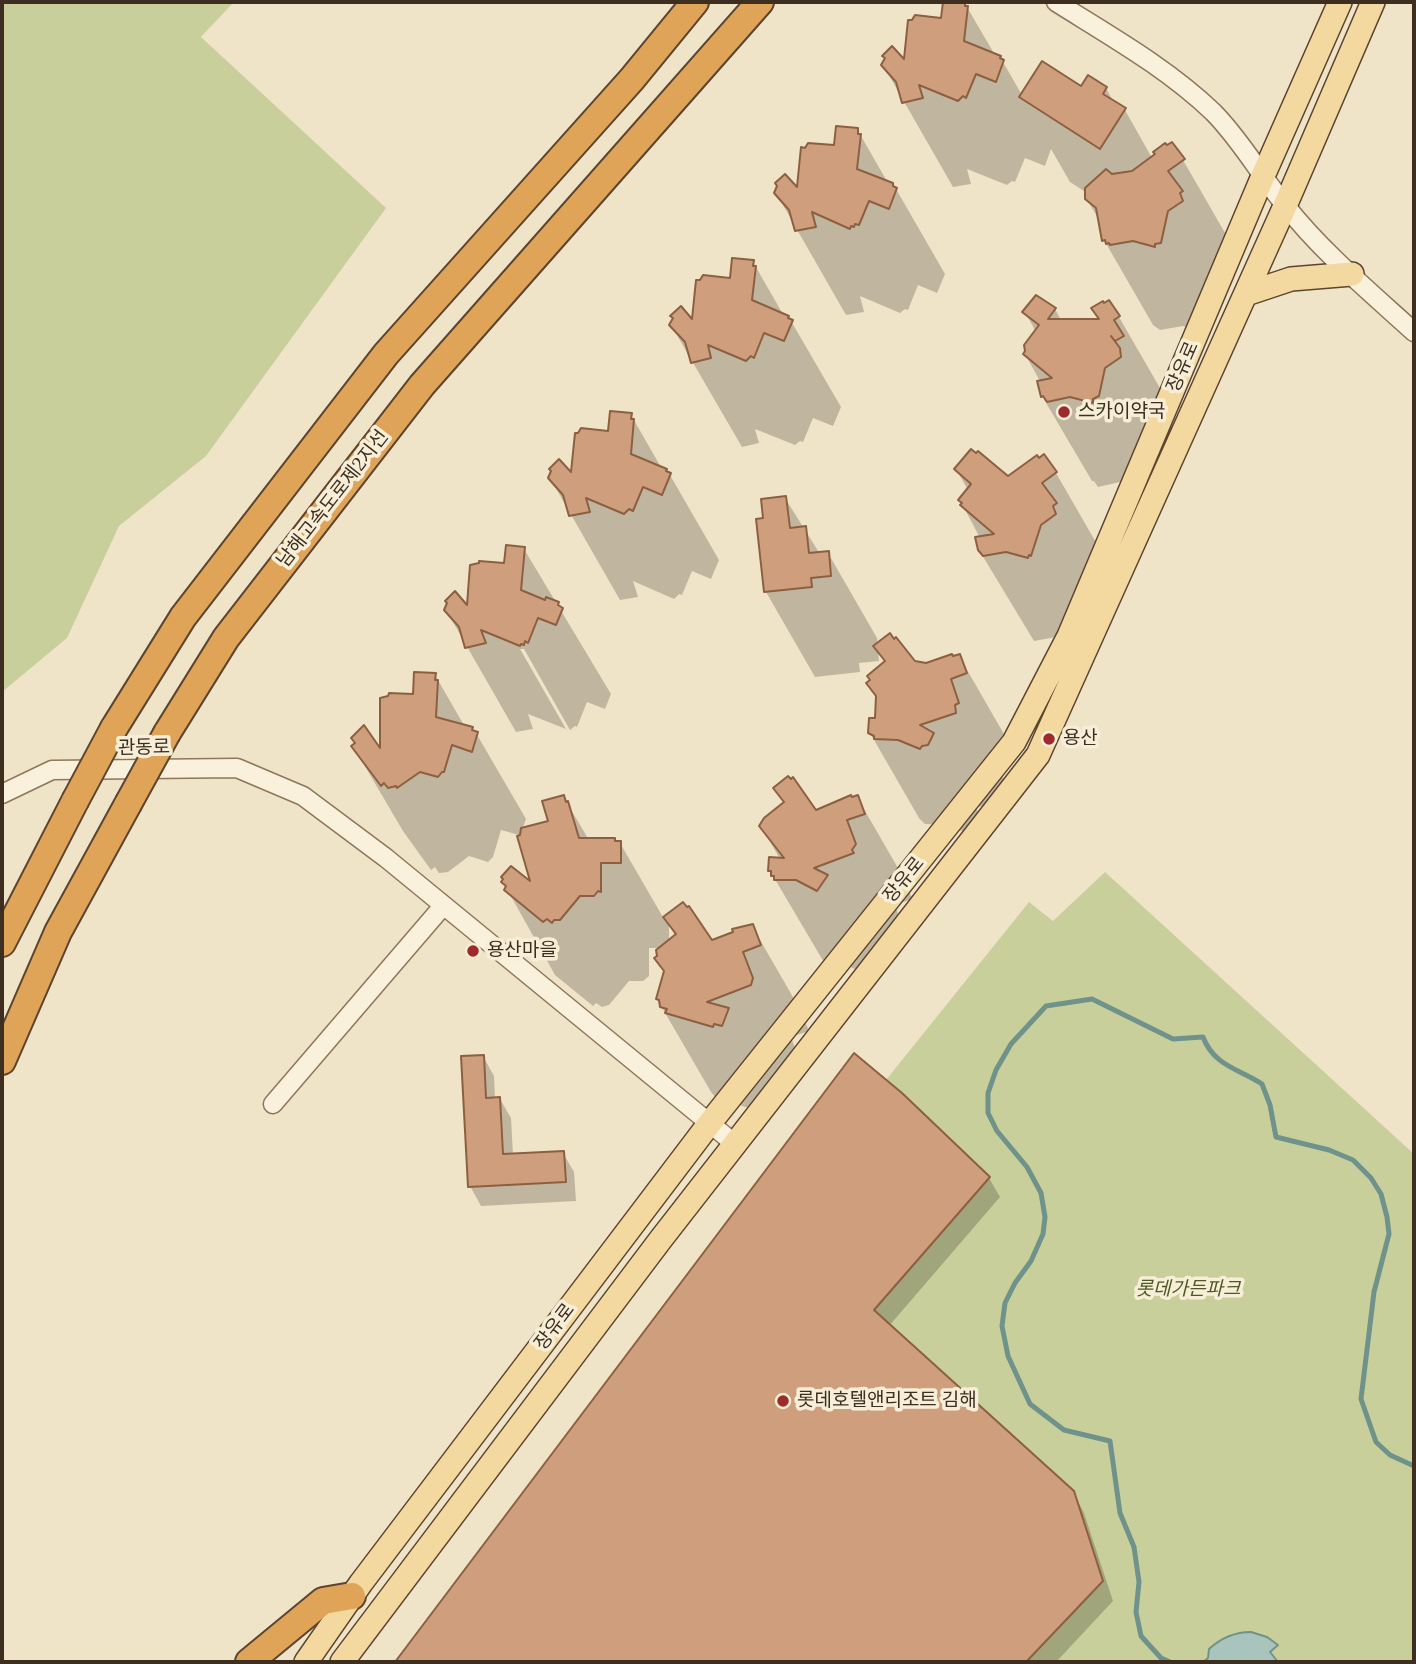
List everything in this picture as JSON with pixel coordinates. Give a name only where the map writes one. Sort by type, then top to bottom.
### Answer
[{"type":"highway","points":[[2,943],[114,728],[183,617],[386,354],[632,79],[695,2]]},
{"type":"highway","name":"남해고속도로제2지선","points":[[2,1061],[58,932],[167,733],[226,638],[422,386],[760,2]]},
{"type":"highway","points":[[249,1662],[323,1601],[352,1596]]},
{"type":"main road","name":"장유로","points":[[306,1662],[352,1596],[709,1124],[1014,742],[1069,636],[1263,176],[1340,2]]},
{"type":"main road","name":"장유로","points":[[342,1662],[735,1144],[1038,755],[1246,294],[1373,2]]},
{"type":"main road","points":[[1246,294],[1291,279],[1352,274]]},
{"type":"street","points":[[1056,2],[1181,83],[1215,114],[1245,149],[1285,206],[1414,332]]},
{"type":"street","name":"관동로","points":[[2,794],[52,770],[237,768],[303,796],[386,858],[443,906]]},
{"type":"street","points":[[273,1104],[443,906],[735,1144]]},
{"type":"green space","points":[[2,2],[234,2],[201,37],[386,208],[206,456],[119,526],[67,638],[2,692]]},
{"type":"green space","name":"롯데가든파크","points":[[1105,872],[1414,1154],[1414,1662],[1026,1662],[1103,1581],[1074,1491],[874,1310],[990,1177],[886,1080],[1029,902],[1053,921]]},
{"type":"water","points":[[1251,1632],[1267,1637],[1278,1645],[1270,1652],[1278,1662],[1203,1662],[1208,1658],[1209,1649],[1218,1642],[1233,1634]]},
{"type":"building","points":[[943,2],[965,2],[965,6],[968,6],[964,41],[1001,56],[1004,60],[996,82],[976,74],[966,98],[963,96],[958,101],[919,85],[923,98],[902,103],[896,82],[881,65],[885,58],[882,56],[892,46],[904,59],[908,20],[912,20],[915,15],[941,18]]},
{"type":"building","points":[[1042,61],[1081,86],[1088,75],[1107,87],[1103,94],[1126,108],[1100,149],[1019,97]]},
{"type":"building","points":[[836,126],[858,128],[858,134],[861,134],[857,169],[893,183],[897,188],[889,209],[869,201],[859,225],[855,224],[850,229],[812,212],[816,227],[795,231],[789,210],[774,193],[777,186],[775,183],[785,174],[797,187],[801,147],[805,148],[808,143],[834,145]]},
{"type":"building","points":[[1172,142],[1185,159],[1168,171],[1183,191],[1180,193],[1183,201],[1168,211],[1161,243],[1155,244],[1155,247],[1133,241],[1106,244],[1105,240],[1102,241],[1096,208],[1085,199],[1085,188],[1106,169],[1112,174],[1132,171],[1165,143],[1167,145]]},
{"type":"building","points":[[732,258],[754,260],[753,266],[756,266],[752,300],[793,320],[784,341],[764,333],[754,358],[751,356],[746,361],[708,345],[711,358],[691,363],[685,342],[669,325],[673,318],[670,316],[681,306],[692,319],[696,280],[700,280],[703,275],[730,278]]},
{"type":"building","points":[[1036,295],[1056,308],[1048,319],[1099,319],[1091,308],[1109,300],[1120,316],[1114,320],[1124,336],[1115,341],[1111,336],[1120,348],[1121,357],[1105,368],[1099,396],[1093,399],[1093,403],[1070,397],[1047,402],[1041,397],[1037,381],[1052,378],[1023,354],[1024,345],[1039,325],[1022,312]]},
{"type":"building","points":[[610,411],[632,413],[631,419],[634,419],[631,454],[671,473],[662,495],[643,487],[633,511],[629,509],[624,514],[586,498],[590,512],[569,516],[563,495],[548,478],[551,471],[549,469],[559,459],[571,472],[575,433],[581,428],[608,431]]},
{"type":"building","points":[[971,449],[976,453],[978,451],[1008,476],[1037,455],[1039,458],[1044,454],[1057,472],[1042,483],[1057,503],[1053,506],[1056,514],[1041,525],[1028,558],[1006,552],[983,556],[978,550],[975,537],[994,534],[960,505],[962,503],[958,500],[971,484],[954,469]]},
{"type":"building","points":[[786,496],[790,528],[806,526],[809,553],[829,551],[831,576],[811,578],[812,587],[764,592],[756,519],[763,518],[761,499]]},
{"type":"building","points":[[506,545],[525,547],[521,590],[545,600],[546,597],[559,602],[558,605],[563,608],[556,625],[538,618],[528,643],[525,641],[524,645],[520,646],[481,630],[486,643],[465,648],[459,627],[444,610],[447,603],[445,601],[455,591],[467,605],[470,565],[479,561],[504,563]]},
{"type":"building","points":[[890,633],[915,661],[926,663],[960,654],[967,673],[951,679],[959,703],[955,705],[956,713],[920,725],[934,733],[928,745],[920,749],[898,740],[874,739],[874,736],[868,733],[869,718],[875,718],[876,696],[866,683],[870,680],[867,676],[885,661],[873,646]]},
{"type":"building","points":[[414,672],[436,673],[436,717],[473,727],[472,730],[478,732],[472,752],[452,745],[444,772],[438,777],[420,772],[397,788],[388,788],[384,783],[381,786],[351,746],[355,743],[351,738],[364,725],[380,748],[380,698],[388,696],[389,693],[413,694]]},
{"type":"building","points":[[788,776],[791,779],[793,777],[816,810],[851,795],[858,795],[865,814],[847,820],[856,844],[852,850],[854,853],[814,868],[828,875],[817,891],[796,880],[774,880],[771,871],[768,871],[769,857],[784,858],[759,826],[764,818],[784,802],[773,788]]},
{"type":"building","points":[[564,795],[579,838],[615,838],[615,841],[621,841],[621,863],[601,863],[601,892],[598,891],[594,896],[580,896],[560,920],[554,920],[552,923],[547,919],[543,922],[504,890],[506,886],[501,882],[501,877],[511,866],[530,881],[517,836],[520,835],[521,828],[548,821],[542,801]]},
{"type":"building","points":[[683,902],[689,906],[712,940],[733,932],[732,929],[753,924],[761,945],[743,952],[753,978],[751,985],[707,1002],[729,1008],[722,1026],[714,1024],[713,1027],[665,1013],[667,1009],[660,1007],[659,1000],[656,999],[664,971],[654,958],[657,956],[656,950],[676,934],[663,917]]},
{"type":"building","name":"롯데호텔앤리조트 김해","points":[[854,1053],[902,1093],[990,1177],[874,1310],[1074,1491],[1103,1581],[1026,1662],[395,1662]]},
{"type":"building","points":[[484,1055],[486,1098],[500,1097],[503,1154],[564,1151],[566,1182],[468,1187],[461,1056]]},
{"type":"waterway","points":[[1170,1662],[1161,1658],[1141,1636],[1136,1612],[1139,1582],[1134,1547],[1120,1513],[1110,1441],[1064,1430],[1030,1404],[1008,1356],[1002,1326],[1005,1303],[1031,1261],[1043,1234],[1045,1217],[1041,1193],[1027,1167],[997,1131],[988,1113],[988,1093],[996,1070],[1011,1044],[1046,1006],[1092,999],[1173,1039],[1203,1037],[1220,1061],[1262,1084],[1270,1105],[1276,1137],[1329,1150],[1353,1160],[1371,1178],[1381,1194],[1389,1234],[1374,1292],[1361,1399],[1376,1442],[1390,1455],[1414,1466]]},
{"type":"place","name":"스카이약국","points":[[1064,412]]},
{"type":"place","name":"용산","points":[[1049,739]]},
{"type":"place","name":"용산마을","points":[[473,951]]},
{"type":"place","name":"롯데호텔앤리조트 김해","points":[[783,1401]]}]
